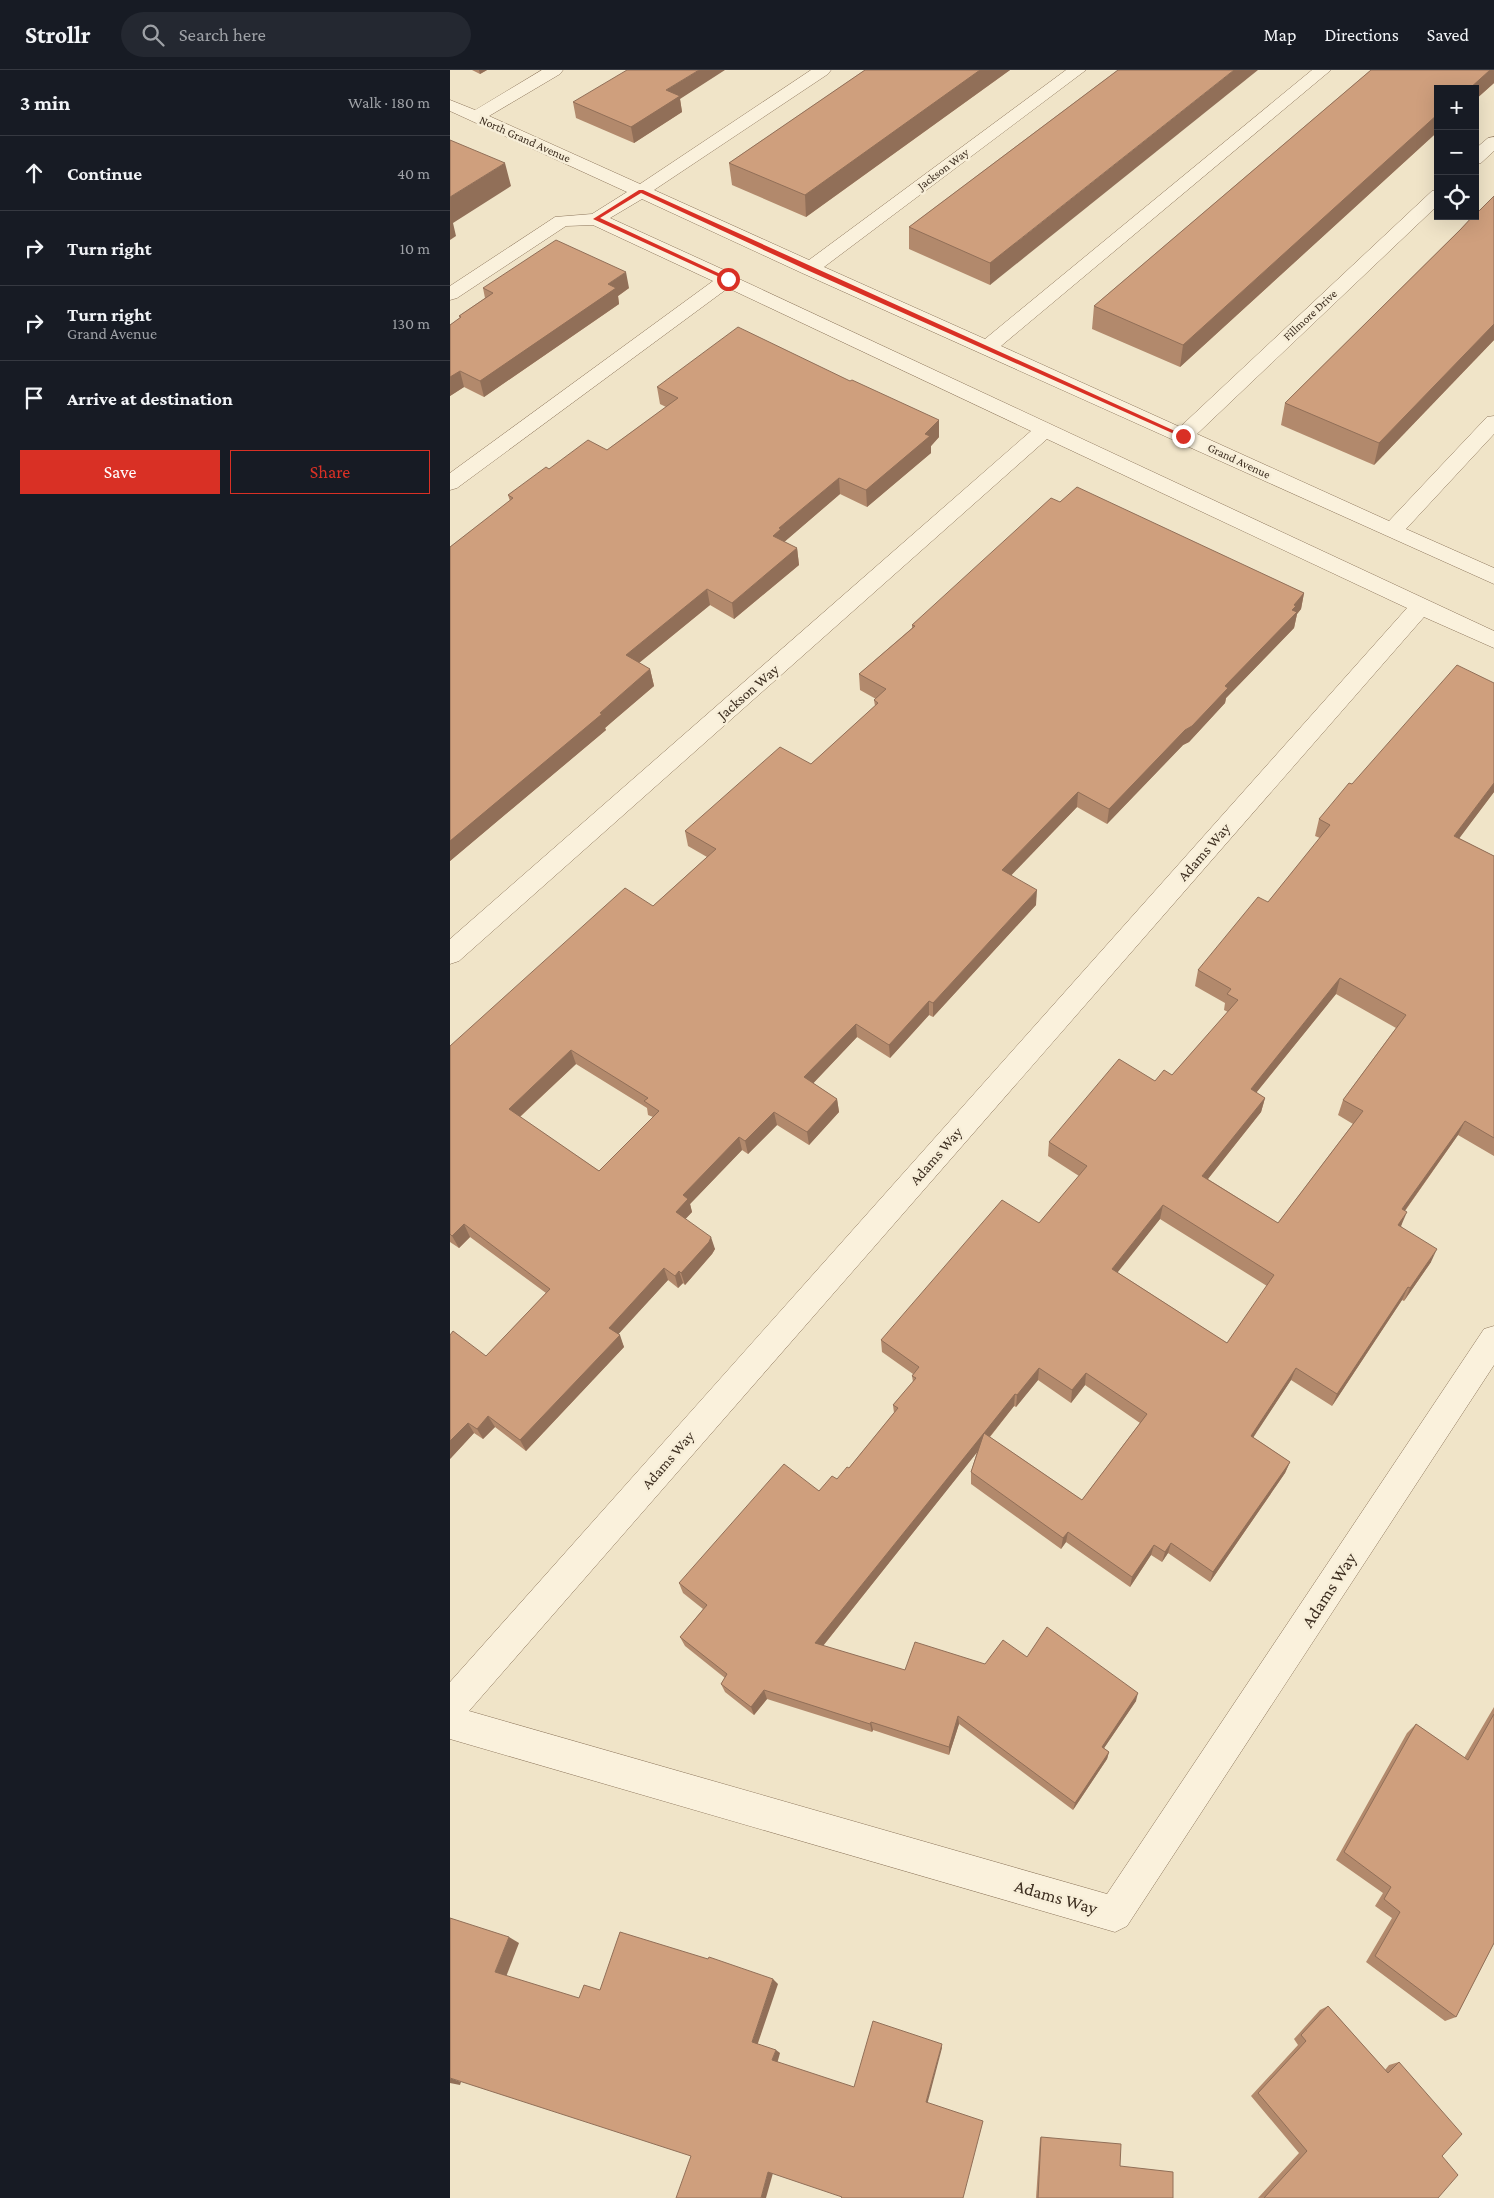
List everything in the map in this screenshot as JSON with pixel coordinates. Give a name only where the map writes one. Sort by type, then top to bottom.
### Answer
[{"type":"street","points":[[476,117],[554,70]]},
{"type":"street","points":[[596,219],[822,70]]},
{"type":"street","name":"Jackson Way","points":[[809,269],[1077,70]]},
{"type":"street","points":[[987,348],[1322,70]]},
{"type":"street","name":"North Grand Avenue","points":[[450,105],[601,174]]},
{"type":"street","points":[[1479,156],[1494,142]]},
{"type":"street","name":"Grand Avenue","points":[[601,174],[1494,577]]},
{"type":"street","name":"Fillmore Drive","points":[[1183,436],[1434,199]]},
{"type":"street","points":[[450,294],[562,221],[596,219],[728,279],[1494,640]]},
{"type":"street","points":[[450,483],[728,279]]},
{"type":"street","points":[[1392,531],[1494,422]]},
{"type":"street","name":"Jackson Way","points":[[450,954],[1046,429]]},
{"type":"street","name":"Adams Way","points":[[450,1707],[1422,605]]},
{"type":"street","name":"Adams Way","points":[[450,1722],[1115,1914],[1494,1339]]},
{"type":"building","points":[[627,70],[699,70],[666,90],[680,96],[631,127],[573,102]]},
{"type":"building","points":[[865,70],[980,70],[805,195],[729,163]]},
{"type":"building","points":[[1118,70],[1234,70],[990,263],[909,227]]},
{"type":"building","points":[[1371,70],[1490,70],[1473,85],[1434,85],[1434,118],[1183,345],[1094,306]]},
{"type":"building","points":[[450,140],[505,163],[450,197]]},
{"type":"building","points":[[1494,196],[1494,324],[1379,443],[1285,403],[1469,220],[1479,220],[1479,211]]},
{"type":"building","points":[[556,240],[626,272],[608,284],[616,288],[480,381],[460,371],[450,377],[450,325],[461,317],[459,316],[493,293],[483,288]]},
{"type":"building","points":[[738,327],[850,381],[852,380],[939,420],[925,434],[930,436],[866,490],[839,478],[779,528],[781,529],[773,536],[797,548],[732,603],[707,589],[626,655],[650,669],[600,713],[602,714],[450,841],[450,547],[513,498],[508,495],[546,467],[549,469],[588,440],[607,450],[678,398],[657,387]]},
{"type":"building","points":[[1077,487],[1304,593],[1292,610],[1297,612],[1225,686],[1228,688],[1192,726],[1185,730],[1109,809],[1078,792],[1002,870],[1037,890],[933,1003],[929,1001],[889,1045],[856,1024],[804,1077],[837,1099],[807,1132],[774,1112],[745,1141],[739,1137],[683,1195],[688,1199],[676,1212],[711,1237],[709,1242],[681,1273],[679,1271],[675,1276],[664,1268],[609,1328],[620,1335],[520,1440],[488,1416],[477,1429],[468,1423],[450,1441],[450,1335],[453,1331],[486,1356],[550,1289],[464,1224],[452,1236],[450,1234],[450,1046],[625,888],[653,906],[716,849],[685,831],[780,747],[811,764],[878,703],[874,700],[886,689],[859,674],[915,626],[912,625],[1051,498],[1060,502]],"holes":[[[571,1050],[648,1098],[644,1101],[659,1111],[599,1171],[509,1109]]]},
{"type":"building","points":[[1457,665],[1494,683],[1494,783],[1454,836],[1494,856],[1494,1138],[1465,1121],[1402,1209],[1407,1212],[1398,1225],[1437,1249],[1410,1288],[1408,1287],[1337,1394],[1296,1368],[1251,1436],[1290,1462],[1213,1572],[1171,1543],[1165,1552],[1154,1545],[1132,1577],[1068,1532],[1063,1538],[971,1472],[984,1433],[815,1643],[905,1670],[915,1642],[985,1664],[1003,1640],[1027,1657],[1047,1627],[1138,1693],[1102,1747],[1109,1752],[1075,1803],[958,1716],[949,1747],[764,1690],[751,1707],[721,1684],[727,1674],[680,1637],[707,1605],[679,1583],[784,1464],[819,1491],[832,1476],[837,1479],[847,1467],[849,1468],[898,1408],[893,1405],[916,1378],[912,1376],[919,1367],[881,1340],[1002,1200],[1039,1223],[1087,1166],[1049,1142],[1119,1059],[1155,1081],[1164,1070],[1172,1075],[1238,1000],[1227,994],[1231,989],[1198,970],[1258,897],[1268,902],[1330,825],[1319,819],[1349,783],[1352,784]],"holes":[[[1340,978],[1406,1015],[1343,1100],[1363,1111],[1278,1223],[1202,1176],[1265,1098],[1251,1089]],[[1163,1205],[1274,1275],[1227,1343],[1112,1269]],[[1039,1368],[1072,1390],[1086,1373],[1147,1414],[1082,1500],[984,1433],[1015,1394],[1017,1395]]]},
{"type":"building","points":[[1494,1714],[1494,1943],[1456,2017],[1375,1956],[1400,1912],[1384,1899],[1391,1887],[1344,1852],[1416,1724],[1468,1760]]},
{"type":"building","points":[[450,1918],[509,1937],[495,1972],[579,1998],[584,1985],[600,1990],[620,1932],[708,1959],[709,1957],[773,1979],[752,2042],[776,2050],[772,2060],[854,2087],[873,2021],[942,2044],[926,2102],[983,2121],[963,2198],[841,2198],[768,2172],[761,2198],[676,2198],[691,2156],[450,2078]]},
{"type":"building","points":[[1328,2006],[1388,2073],[1399,2062],[1462,2134],[1442,2156],[1458,2175],[1438,2198],[1264,2198],[1307,2151],[1258,2093],[1306,2041],[1301,2035]]},
{"type":"building","points":[[1041,2137],[1121,2144],[1120,2166],[1173,2172],[1173,2198],[1038,2198]]},
{"type":"route","points":[[728,279],[596,219],[641,191],[809,269],[1183,436]]}]
